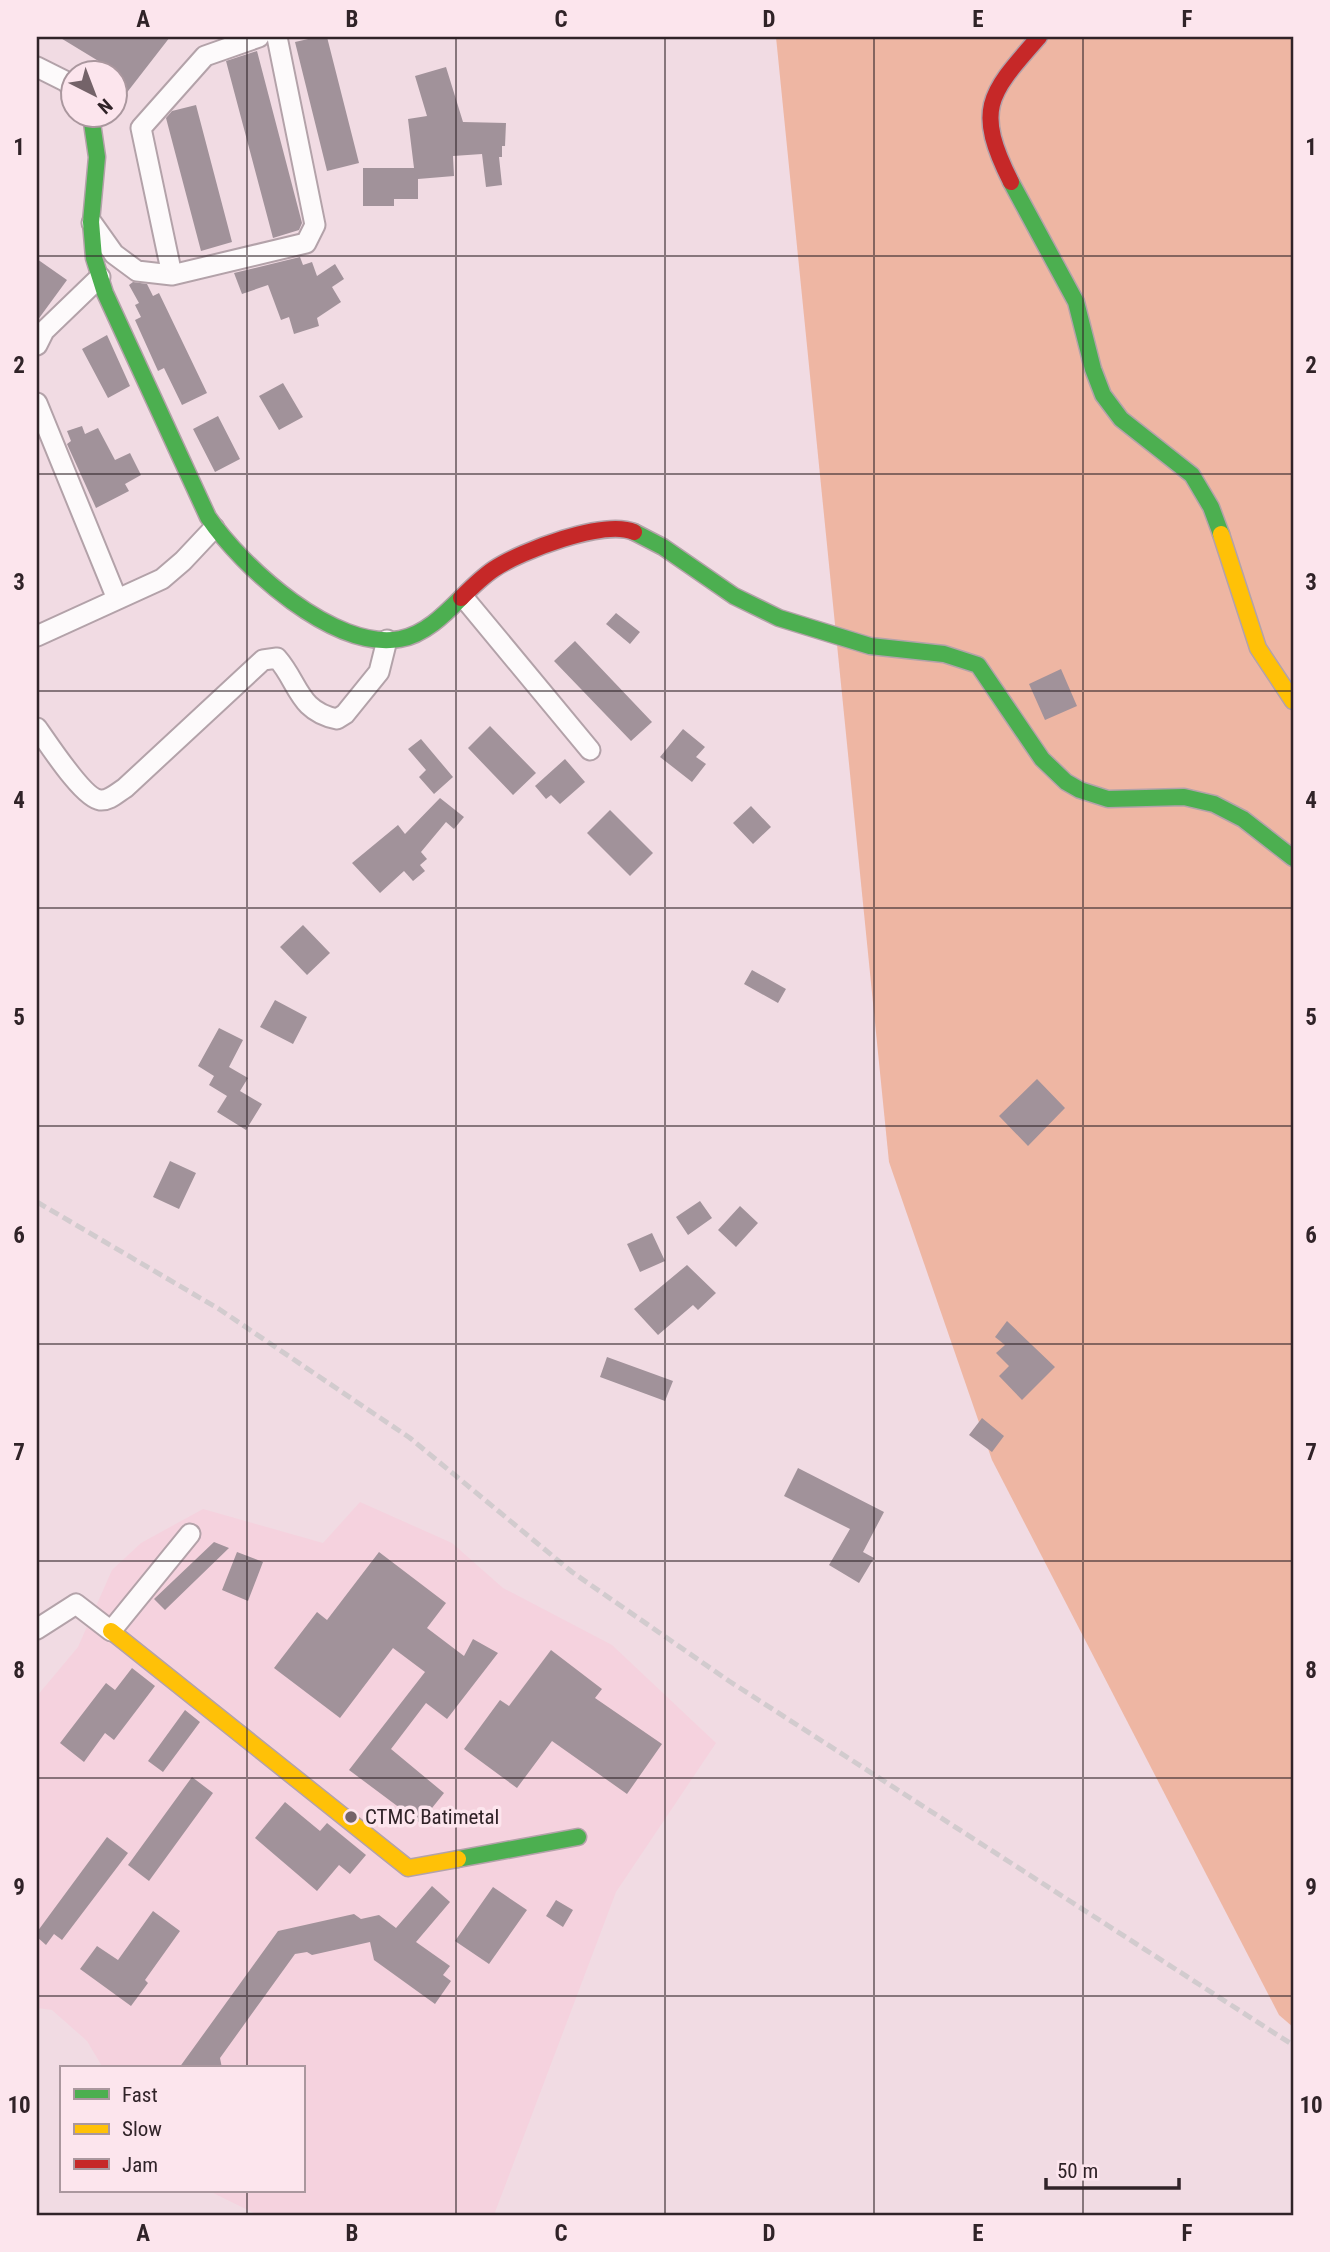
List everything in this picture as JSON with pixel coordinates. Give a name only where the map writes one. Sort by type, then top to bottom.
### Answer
[{"type":"street","points":[[172,275],[142,128],[205,56],[259,37]]},
{"type":"street","points":[[91,222],[114,254],[136,271],[172,275],[297,247],[313,235],[315,225],[277,37]]},
{"type":"street","points":[[1039,37],[998,87],[989,108],[988,122],[993,139],[1010,180],[1067,280],[1077,305],[1098,385],[1112,408],[1131,428],[1170,452],[1192,471],[1212,512],[1258,649],[1293,701]]},
{"type":"street","points":[[37,67],[60,78]]},
{"type":"street","points":[[93,130],[97,157],[91,222],[94,258],[100,277],[214,527],[256,573],[334,625],[374,639],[399,640],[428,629],[493,570],[524,553],[614,527],[625,527],[659,545],[708,582],[750,606],[856,643],[960,656],[981,667],[1027,739],[1050,766],[1077,789],[1105,801],[1185,797],[1220,805],[1293,858]]},
{"type":"street","points":[[37,345],[44,331],[100,277]]},
{"type":"street","points":[[37,403],[117,599]]},
{"type":"street","points":[[37,636],[162,579],[183,561],[214,527]]},
{"type":"street","points":[[464,598],[590,750]]},
{"type":"street","points":[[37,728],[79,784],[93,797],[108,799],[125,788],[263,660],[276,658],[302,700],[321,716],[337,719],[345,714],[379,672],[387,639]]},
{"type":"street","points":[[111,1631],[190,1534]]},
{"type":"street","points":[[37,1629],[76,1604],[408,1868],[578,1837]]},
{"type":"shaded area","points":[[776,37],[1293,37],[1293,2027],[1279,2015],[992,1460],[889,1162]]},
{"type":"shaded area","name":"CTMC Batimetal","points":[[360,1502],[452,1543],[503,1588],[612,1645],[716,1743],[616,1892],[494,2215],[258,2215],[211,2192],[304,2192],[304,2066],[102,2066],[87,2041],[52,2010],[37,2008],[37,1696],[78,1647],[112,1570],[141,1543],[203,1509],[323,1543]]},
{"type":"building","points":[[59,37],[170,37],[130,89],[130,60],[97,60]]},
{"type":"building","points":[[327,37],[359,163],[327,171],[295,42]]},
{"type":"building","points":[[257,51],[302,223],[299,230],[273,238],[226,61]]},
{"type":"building","points":[[446,67],[463,122],[506,123],[505,146],[502,146],[502,157],[499,157],[502,185],[486,187],[482,154],[453,156],[454,176],[418,179],[418,199],[394,199],[394,206],[363,206],[363,168],[414,168],[408,119],[427,116],[415,76]]},
{"type":"building","points":[[196,105],[232,242],[201,251],[166,118],[172,111]]},
{"type":"building","points":[[300,257],[303,265],[312,262],[317,276],[335,264],[344,279],[332,287],[341,302],[317,318],[319,326],[294,334],[289,317],[281,320],[268,285],[242,294],[234,273]]},
{"type":"building","points":[[37,259],[67,280],[37,321]]},
{"type":"building","points":[[133,282],[147,284],[153,296],[159,293],[207,393],[182,405],[164,368],[158,371],[135,320],[141,317],[135,305],[139,303],[129,285]]},
{"type":"building","points":[[107,335],[130,386],[108,398],[82,349]]},
{"type":"building","points":[[283,383],[303,417],[279,430],[259,396]]},
{"type":"building","points":[[218,416],[240,459],[215,472],[193,429]]},
{"type":"building","points":[[82,426],[85,434],[98,428],[115,460],[130,453],[141,475],[125,484],[129,491],[96,508],[67,444],[71,441],[67,431]]},
{"type":"building","points":[[616,613],[640,632],[630,644],[606,624]]},
{"type":"building","points":[[575,641],[652,722],[631,741],[554,661]]},
{"type":"building","points":[[1061,669],[1077,706],[1045,720],[1029,684]]},
{"type":"building","points":[[490,726],[536,773],[513,795],[468,748]]},
{"type":"building","points":[[683,729],[705,747],[696,757],[706,764],[692,782],[660,757]]},
{"type":"building","points":[[421,739],[453,777],[434,794],[419,777],[426,770],[408,749]]},
{"type":"building","points":[[565,759],[585,782],[560,804],[551,795],[546,799],[535,786]]},
{"type":"building","points":[[440,798],[464,817],[454,829],[446,822],[421,852],[427,859],[420,865],[425,871],[413,881],[404,871],[380,893],[352,863],[398,825],[405,834]]},
{"type":"building","points":[[751,806],[771,827],[753,844],[733,823]]},
{"type":"building","points":[[610,810],[653,853],[630,876],[587,833]]},
{"type":"building","points":[[303,925],[330,953],[307,975],[280,947]]},
{"type":"building","points":[[752,970],[786,989],[778,1003],[744,984]]},
{"type":"building","points":[[275,1000],[307,1017],[293,1044],[260,1027]]},
{"type":"building","points":[[219,1028],[243,1040],[229,1067],[248,1078],[240,1091],[262,1104],[246,1130],[217,1112],[227,1096],[209,1085],[214,1076],[198,1066]]},
{"type":"building","points":[[1037,1079],[1065,1108],[1028,1146],[999,1116]]},
{"type":"building","points":[[170,1161],[196,1173],[179,1209],[153,1197]]},
{"type":"building","points":[[700,1201],[712,1218],[688,1235],[676,1217]]},
{"type":"building","points":[[740,1206],[758,1223],[736,1247],[718,1230]]},
{"type":"building","points":[[652,1233],[665,1261],[640,1272],[627,1244]]},
{"type":"building","points":[[687,1265],[716,1293],[698,1310],[693,1305],[658,1335],[634,1309]]},
{"type":"building","points":[[1007,1321],[1055,1367],[1022,1400],[999,1376],[1009,1366],[996,1353],[1005,1345],[995,1337]]},
{"type":"building","points":[[607,1357],[673,1381],[665,1401],[600,1377]]},
{"type":"building","points":[[982,1418],[1004,1436],[992,1452],[969,1435]]},
{"type":"building","points":[[798,1468],[884,1512],[863,1552],[874,1558],[859,1583],[829,1565],[850,1529],[784,1496]]},
{"type":"building","points":[[214,1542],[229,1548],[165,1610],[154,1599]]},
{"type":"building","points":[[237,1552],[263,1562],[248,1601],[222,1590]]},
{"type":"building","points":[[379,1552],[446,1603],[427,1628],[464,1656],[473,1639],[498,1653],[447,1719],[426,1703],[391,1749],[444,1793],[420,1823],[349,1770],[425,1672],[393,1648],[340,1718],[274,1668],[317,1612],[327,1620]]},
{"type":"building","points":[[551,1650],[602,1689],[595,1698],[662,1744],[627,1794],[552,1741],[517,1788],[464,1749],[500,1700],[509,1706]]},
{"type":"building","points":[[132,1668],[155,1686],[114,1740],[105,1733],[84,1762],[60,1743],[106,1683],[115,1690]]},
{"type":"building","points":[[185,1710],[200,1722],[163,1772],[148,1761]]},
{"type":"building","points":[[192,1777],[213,1793],[149,1881],[128,1865]]},
{"type":"building","points":[[285,1802],[320,1831],[327,1823],[366,1855],[350,1874],[339,1865],[317,1891],[255,1838]]},
{"type":"building","points":[[107,1837],[128,1853],[62,1940],[54,1934],[46,1945],[37,1937],[37,1932]]},
{"type":"building","points":[[432,1886],[450,1902],[416,1942],[450,1966],[443,1975],[451,1981],[435,2004],[374,1960],[370,1942],[312,1955],[307,1952],[295,1954],[220,2058],[222,2066],[180,2066],[278,1931],[354,1914],[361,1919],[379,1915],[396,1928]]},
{"type":"building","points":[[493,1887],[527,1910],[489,1964],[455,1941]]},
{"type":"building","points":[[556,1900],[573,1910],[563,1927],[546,1916]]},
{"type":"building","points":[[153,1911],[180,1931],[145,1980],[148,1983],[131,2006],[80,1969],[97,1946],[118,1960]]},
{"type":"railway","points":[[37,1202],[219,1309],[410,1438],[572,1572],[729,1681],[1293,2045]]},
{"type":"traffic: fast","points":[[93,130],[97,157],[91,222],[94,258],[105,293],[208,517],[223,537],[266,581],[292,601],[319,619],[347,632],[374,639],[409,637],[425,629],[461,598]]},
{"type":"traffic: fast","points":[[1011,182],[1076,302],[1093,369],[1103,395],[1121,419],[1192,475],[1211,507],[1221,534]]},
{"type":"traffic: fast","points":[[634,532],[663,547],[734,596],[779,618],[870,646],[944,654],[978,665],[1042,759],[1066,782],[1080,790],[1108,799],[1184,797],[1214,804],[1243,819],[1293,858]]},
{"type":"traffic: fast","points":[[458,1859],[578,1837]]},
{"type":"traffic: slow","points":[[1221,534],[1258,648],[1293,701]]},
{"type":"traffic: slow","points":[[111,1631],[408,1868],[458,1859]]},
{"type":"traffic: jam","points":[[1011,182],[993,136],[990,119],[992,103],[1008,73],[1039,37]]},
{"type":"traffic: jam","points":[[461,598],[494,569],[542,546],[603,530],[634,532]]},
{"type":"place","name":"CTMC Batimetal","points":[[351,1817]]}]
